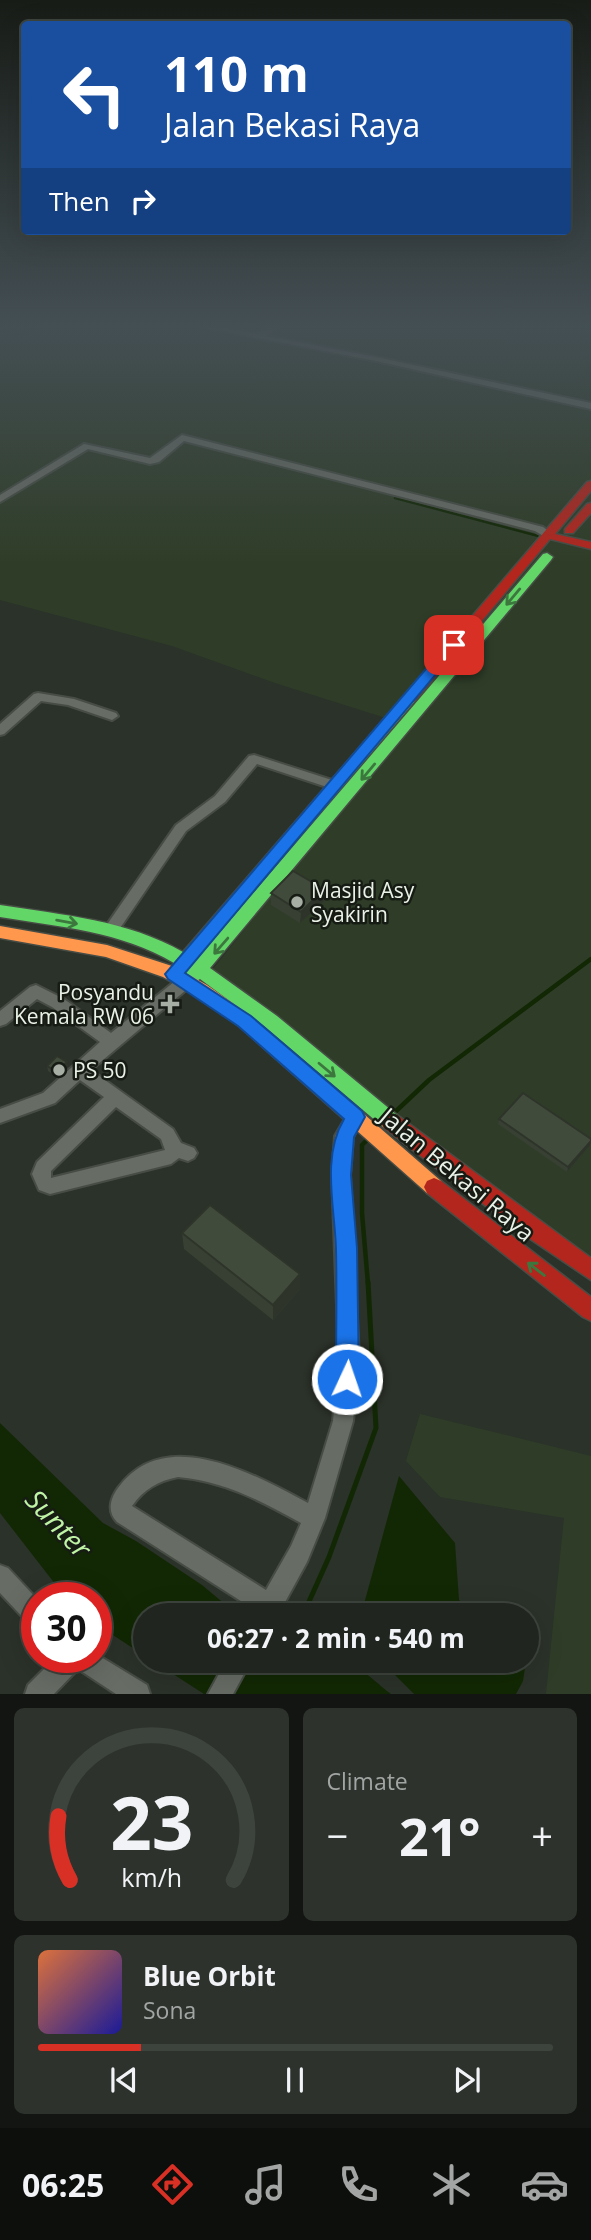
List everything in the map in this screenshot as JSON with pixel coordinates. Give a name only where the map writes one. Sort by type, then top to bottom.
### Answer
[{"type":"street","points":[[0,499],[87,446],[150,461],[156,460],[182,438],[591,546]]},
{"type":"street","points":[[0,1115],[49,1098],[183,975],[554,536],[591,484]]},
{"type":"street","points":[[183,975],[333,785],[554,536],[591,506]]},
{"type":"street","points":[[554,536],[591,537]]},
{"type":"street","points":[[0,731],[38,696],[70,702],[112,716]]},
{"type":"street","points":[[111,930],[181,828],[220,799],[254,760],[333,785]]},
{"type":"street","name":"Jalan Bekasi Raya","points":[[0,911],[111,930],[141,939],[183,975]]},
{"type":"street","name":"Jalan Bekasi Raya","points":[[0,932],[107,951],[183,975],[256,1011],[417,1173],[591,1310]]},
{"type":"street","points":[[0,1020],[36,991],[58,1003],[111,1042]]},
{"type":"street","points":[[79,1070],[116,1096],[167,1134],[182,1151],[167,1158],[50,1186],[42,1180],[43,1167],[116,1096]]},
{"type":"street","points":[[272,1603],[299,1554],[314,1518],[344,1421],[349,1358],[341,1175],[344,1136],[362,1115]]},
{"type":"street","name":"Jalan Bekasi Raya","points":[[362,1115],[402,1132],[591,1270]]},
{"type":"street","points":[[256,1603],[125,1514],[121,1510],[122,1499],[152,1473],[178,1467],[208,1469],[242,1482],[314,1518]]},
{"type":"street","points":[[0,1576],[21,1599]]},
{"type":"street","points":[[37,1694],[57,1673]]},
{"type":"street","points":[[105,1673],[138,1694]]},
{"type":"street","points":[[220,1694],[232,1673]]},
{"type":"shaded area","points":[[0,404],[591,404],[591,1269],[213,969],[408,725],[275,683],[172,646],[0,600]]},
{"type":"shaded area","points":[[420,1414],[591,1456],[591,1694],[546,1694],[564,1518],[440,1497],[406,1461]]},
{"type":"water","name":"Sunter","points":[[0,1423],[103,1523],[136,1541],[202,1585],[224,1603],[133,1603],[133,1648],[112,1634],[112,1582],[54,1582],[0,1513]]},
{"type":"water","points":[[399,1476],[455,1543],[459,1600],[464,1603],[364,1603]]},
{"type":"water","points":[[172,1673],[365,1673],[391,1694],[204,1694]]},
{"type":"water","points":[[393,1673],[524,1673],[516,1694],[414,1694]]},
{"type":"building","points":[[293,871],[324,889],[301,912],[271,893]]},
{"type":"building","points":[[57,1056],[67,1062],[56,1071],[47,1066]]},
{"type":"building","points":[[523,1093],[591,1139],[568,1167],[499,1119]]},
{"type":"building","points":[[210,1205],[300,1274],[273,1305],[182,1233]]},
{"type":"waterway","points":[[395,498],[542,537]]},
{"type":"waterway","points":[[394,1113],[429,1080],[591,959]]},
{"type":"waterway","points":[[368,1284],[362,1213],[362,1145],[369,1138]]},
{"type":"waterway","points":[[308,1603],[329,1557],[376,1428],[368,1282]]},
{"type":"traffic: fast","points":[[188,979],[217,951],[547,557]]},
{"type":"traffic: fast","points":[[175,974],[409,699]]},
{"type":"traffic: fast","points":[[0,911],[124,933],[173,955],[206,974],[270,1021],[390,1121]]},
{"type":"traffic: slow","points":[[0,932],[107,951],[169,972],[201,990],[245,1021],[434,1187]]},
{"type":"traffic: jam","points":[[409,699],[591,484]]},
{"type":"traffic: jam","points":[[569,531],[591,506]]},
{"type":"traffic: jam","points":[[551,536],[591,546]]},
{"type":"traffic: jam","points":[[390,1121],[524,1223],[591,1270]]},
{"type":"traffic: jam","points":[[434,1187],[591,1310]]},
{"type":"place","name":"Masjid Asy Syakirin","points":[[297,902]]},
{"type":"place","name":"Posyandu Kemala RW 06","points":[[170,1004]]},
{"type":"place","name":"PS 50","points":[[59,1070]]},
{"type":"route","points":[[347,1379],[349,1358],[346,1248],[341,1175],[344,1136],[355,1117],[245,1021],[174,974],[454,645]]}]
